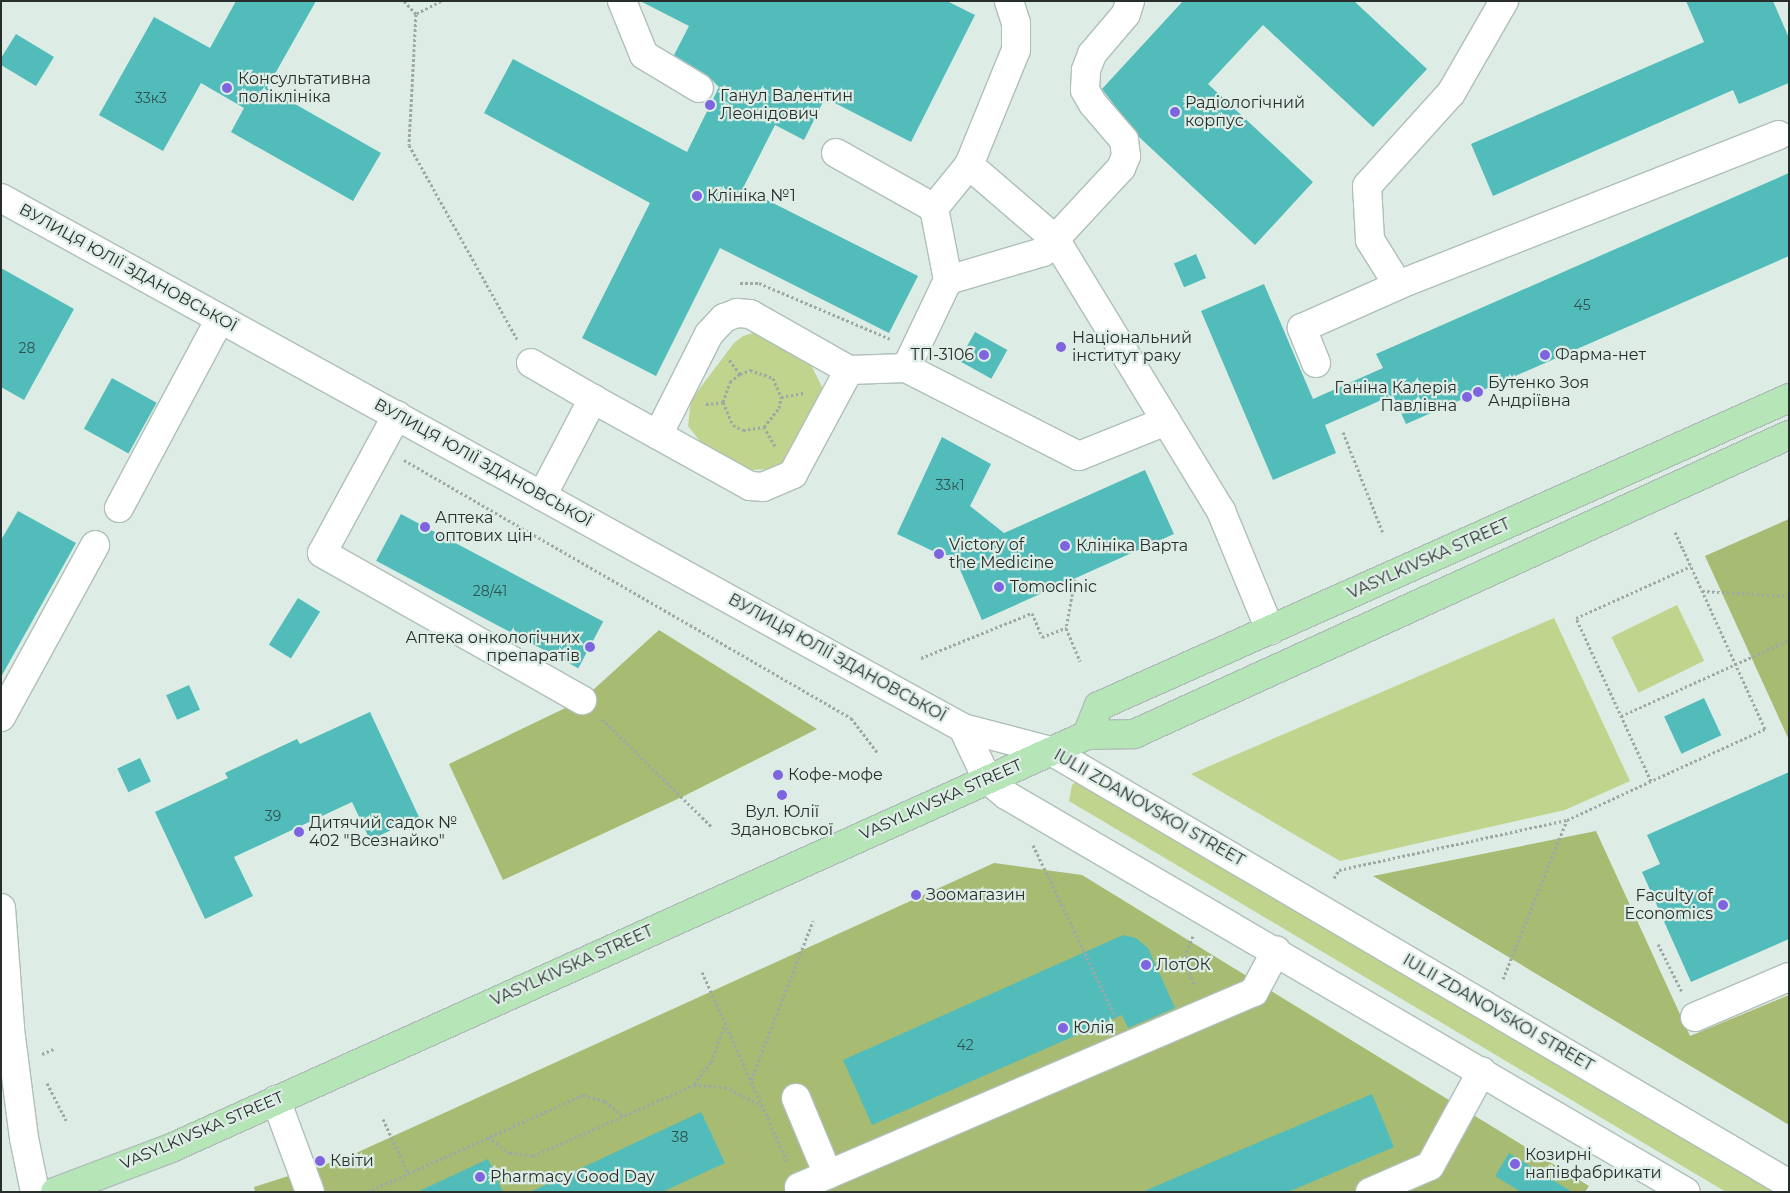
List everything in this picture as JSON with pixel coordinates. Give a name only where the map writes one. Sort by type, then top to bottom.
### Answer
[{"type":"main road","name":"VASYLKIVSKA STREET","points":[[1087,735],[1100,706],[1789,398]]},
{"type":"main road","name":"VASYLKIVSKA STREET","points":[[55,1192],[169,1149],[1087,735],[1134,734],[1789,435]]},
{"type":"street","points":[[622,1],[644,55],[699,88]]},
{"type":"street","points":[[934,208],[969,165],[1016,50],[1016,23],[1009,1]]},
{"type":"street","points":[[948,280],[1042,252],[1120,168],[1126,156],[1124,140],[1093,104],[1085,83],[1086,70],[1092,54],[1126,14],[1130,1]]},
{"type":"street","points":[[1399,285],[1370,240],[1368,186],[1451,93],[1504,1]]},
{"type":"street","points":[[1316,363],[1302,328],[1399,285],[1779,135]]},
{"type":"street","points":[[836,153],[934,208],[948,280],[906,368]]},
{"type":"street","points":[[969,165],[1055,239],[1221,511],[1270,630]]},
{"type":"street","name":"ВУЛИЦЯ ЮЛІЇ ЗДАНОВСЬКОЇ","points":[[1,198],[963,728]]},
{"type":"street","points":[[658,435],[709,334],[724,318],[750,314],[849,370],[906,368],[1079,456],[1166,421]]},
{"type":"street","points":[[119,508],[220,319]]},
{"type":"street","points":[[531,363],[750,486],[763,487],[781,482],[793,474],[849,370]]},
{"type":"street","points":[[542,496],[593,399]]},
{"type":"street","points":[[397,415],[322,553],[582,700]]},
{"type":"street","points":[[1,718],[95,545]]},
{"type":"street","points":[[963,728],[987,779],[1006,795],[1482,1071],[1686,1192]]},
{"type":"street","name":"IULII ZDANOVSKOI STREET","points":[[963,728],[1051,752],[1789,1184]]},
{"type":"street","points":[[1,908],[10,1029],[24,1138],[36,1192]]},
{"type":"street","points":[[799,1187],[1254,992],[1276,951]]},
{"type":"street","points":[[1695,1017],[1789,977]]},
{"type":"street","points":[[1370,1192],[1430,1166],[1482,1071]]},
{"type":"street","points":[[796,1098],[828,1174]]},
{"type":"street","points":[[276,1100],[310,1192]]},
{"type":"path","points":[[404,1],[416,14],[408,145],[531,363]]},
{"type":"path","points":[[416,14],[441,1]]},
{"type":"path","points":[[740,374],[750,370],[772,378],[781,397]]},
{"type":"path","points":[[723,402],[733,424],[743,430],[764,427]]},
{"type":"path","points":[[1343,432],[1383,533]]},
{"type":"path","points":[[380,446],[852,718],[877,752]]},
{"type":"path","points":[[1334,878],[1339,870],[1567,820],[1765,729],[1675,532]]},
{"type":"path","points":[[1651,781],[1576,618],[1691,566]]},
{"type":"path","points":[[1075,578],[1066,628],[1080,661]]},
{"type":"path","points":[[1702,591],[1789,596]]},
{"type":"path","points":[[921,658],[1032,613],[1042,637],[1066,628]]},
{"type":"path","points":[[1621,716],[1789,640]]},
{"type":"path","points":[[582,700],[712,827]]},
{"type":"path","points":[[1503,979],[1567,820]]},
{"type":"path","points":[[1032,842],[1129,1045]]},
{"type":"path","points":[[751,1081],[813,921]]},
{"type":"path","points":[[1197,929],[1184,958],[1205,1012]]},
{"type":"path","points":[[1658,944],[1695,1017]]},
{"type":"path","points":[[702,972],[799,1187]]},
{"type":"path","points":[[694,1085],[711,1062],[725,1023]]},
{"type":"path","points":[[44,1076],[66,1120]]},
{"type":"path","points":[[488,1138],[510,1153],[534,1156],[694,1085],[725,1087],[763,1106]]},
{"type":"path","points":[[367,1192],[583,1095],[605,1102],[623,1116]]},
{"type":"path","points":[[383,1119],[408,1173]]},
{"type":"green space","points":[[753,333],[765,336],[811,365],[823,389],[788,459],[770,469],[752,470],[736,466],[706,449],[688,426],[691,400],[734,343],[743,336]]},
{"type":"green space","points":[[1789,519],[1789,740],[1705,556]]},
{"type":"green space","points":[[1677,605],[1704,661],[1639,693],[1611,637]]},
{"type":"green space","points":[[1554,618],[1630,781],[1565,810],[1340,861],[1191,774]]},
{"type":"green space","points":[[659,630],[817,729],[684,796],[503,880],[449,764],[582,700]]},
{"type":"green space","points":[[1079,779],[1778,1192],[1726,1192],[1069,801],[1072,785]]},
{"type":"green space","points":[[1596,831],[1690,1036],[1789,995],[1789,1125],[1373,876]]},
{"type":"green space","points":[[994,863],[1082,875],[1589,1186],[1585,1192],[255,1192],[254,1187],[345,1158]]},
{"type":"building","name":"Консультативна поліклініка","points":[[236,1],[316,1],[267,88],[381,153],[353,201],[231,132],[244,108],[201,83],[163,151],[99,115],[154,17],[210,48]]},
{"type":"building","name":"Клініка №1","points":[[640,1],[947,1],[975,15],[911,142],[825,98],[804,140],[775,125],[743,188],[918,276],[889,333],[720,248],[656,376],[582,338],[650,203],[484,113],[513,59],[687,152],[719,87],[707,75],[674,55],[689,26]]},
{"type":"building","name":"Радіологічний корпус","points":[[1183,1],[1354,1],[1427,69],[1373,127],[1263,25],[1208,84],[1313,182],[1255,245],[1139,137],[1102,89]]},
{"type":"building","points":[[1686,1],[1773,1],[1789,38],[1789,83],[1739,104],[1733,90],[1493,196],[1471,144],[1704,42]]},
{"type":"building","points":[[16,34],[54,57],[36,86],[1,65],[1,58]]},
{"type":"building","points":[[1789,173],[1789,256],[1406,424],[1393,395],[1325,425],[1336,453],[1273,480],[1201,311],[1264,284],[1313,399],[1383,368],[1376,354]]},
{"type":"building","points":[[1196,254],[1206,278],[1184,287],[1174,263]]},
{"type":"building","points":[[1,268],[74,309],[24,400],[1,387]]},
{"type":"building","name":"ТП-3106","points":[[975,332],[1007,350],[991,379],[959,361]]},
{"type":"building","points":[[112,378],[157,403],[128,453],[84,429]]},
{"type":"building","points":[[942,437],[991,464],[970,506],[1004,533],[1145,470],[1174,534],[982,620],[954,556],[939,554],[897,534]]},
{"type":"building","points":[[18,511],[76,543],[1,677],[1,540]]},
{"type":"building","points":[[401,514],[603,622],[578,668],[376,561]]},
{"type":"building","points":[[298,598],[320,612],[291,658],[269,645]]},
{"type":"building","points":[[189,685],[200,710],[177,720],[166,695]]},
{"type":"building","points":[[1704,698],[1721,735],[1681,754],[1664,717]]},
{"type":"building","points":[[370,712],[419,817],[370,840],[352,802],[234,857],[253,896],[205,919],[155,812],[228,778],[225,773],[297,739],[300,744]]},
{"type":"building","points":[[140,758],[151,782],[128,792],[117,769]]},
{"type":"building","name":"Faculty of Economics","points":[[1789,772],[1789,939],[1691,982],[1642,872],[1660,864],[1647,835]]},
{"type":"building","points":[[1123,935],[1136,938],[1148,948],[1175,1008],[1128,1028],[1122,1015],[872,1125],[843,1060]]},
{"type":"building","points":[[1372,1094],[1394,1147],[1288,1192],[1142,1192]]},
{"type":"building","points":[[701,1112],[725,1163],[662,1192],[530,1192]]},
{"type":"building","name":"Козирні напівфабрикати","points":[[1509,1153],[1572,1192],[1521,1192],[1495,1176]]},
{"type":"building","points":[[488,1159],[503,1192],[417,1192]]},
{"type":"place","name":"Консультативна поліклініка","points":[[227,88]]},
{"type":"place","name":"Ганул Валентин Леонідович","points":[[710,105]]},
{"type":"place","name":"Радіологічний корпус","points":[[1175,112]]},
{"type":"place","name":"Клініка №1","points":[[697,196]]},
{"type":"place","name":"Національний інститут раку","points":[[1061,347]]},
{"type":"place","name":"ТП-3106","points":[[984,355]]},
{"type":"place","name":"Фарма-нет","points":[[1545,355]]},
{"type":"place","name":"Бутенко Зоя Андріївна","points":[[1478,392]]},
{"type":"place","name":"Ганіна Калерія Павлівна","points":[[1467,397]]},
{"type":"place","name":"Аптека оптових цін","points":[[425,527]]},
{"type":"place","name":"Клініка Варта","points":[[1065,546]]},
{"type":"place","name":"Victory of the Medicine","points":[[939,554]]},
{"type":"place","name":"Tomoclinic","points":[[999,587]]},
{"type":"place","name":"Аптека онкологічних препаратів","points":[[590,647]]},
{"type":"place","name":"Кофе-мофе","points":[[778,775]]},
{"type":"place","name":"Вул. Юлії Здановської","points":[[782,795]]},
{"type":"place","name":"Дитячий садок № 402 \"Всезнайко\"","points":[[299,832]]},
{"type":"place","name":"Зоомагазин","points":[[916,895]]},
{"type":"place","name":"Faculty of Economics","points":[[1723,905]]},
{"type":"place","name":"ЛотОК","points":[[1146,965]]},
{"type":"place","name":"Юлія","points":[[1063,1028]]},
{"type":"place","name":"Квіти","points":[[320,1161]]},
{"type":"place","name":"Козирні напівфабрикати","points":[[1515,1164]]},
{"type":"place","name":"Pharmacy Good Day","points":[[480,1177]]}]
